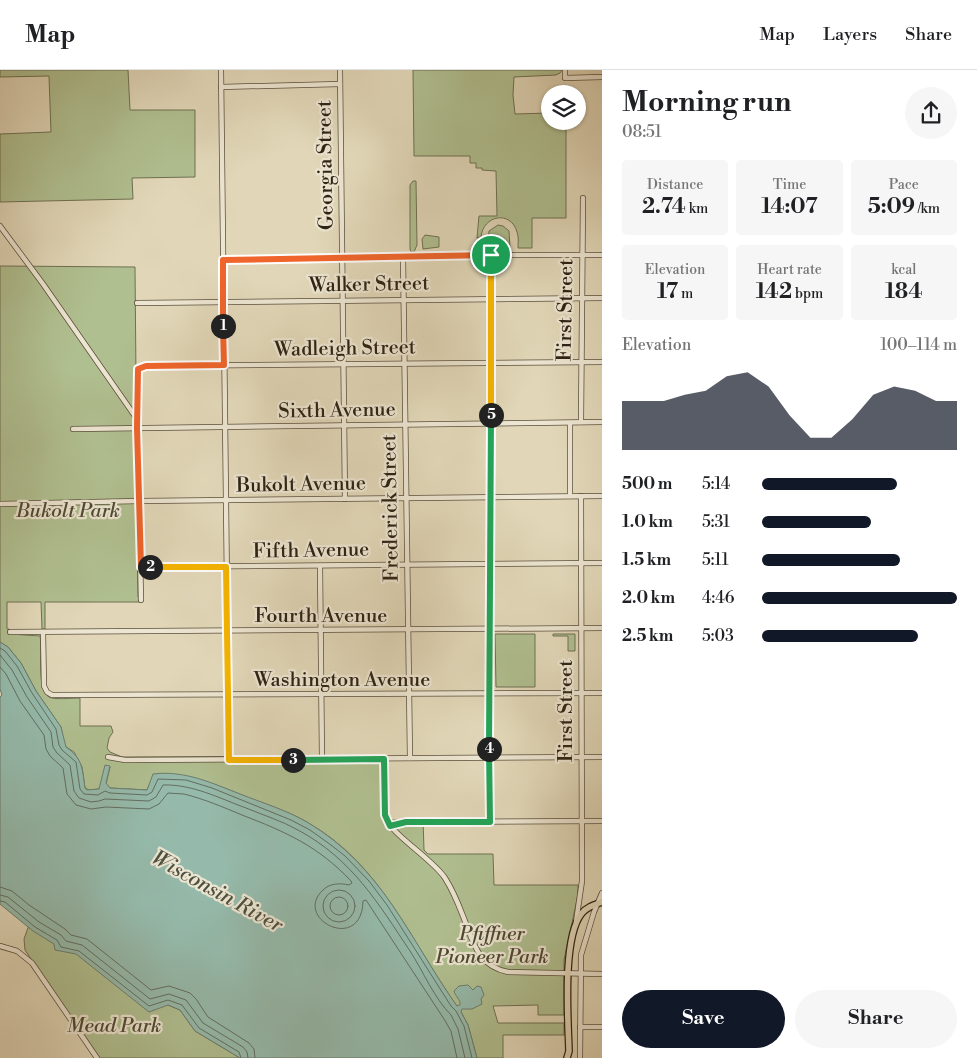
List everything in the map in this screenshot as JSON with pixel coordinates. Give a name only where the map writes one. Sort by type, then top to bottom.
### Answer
[{"type":"main road","points":[[569,1056],[569,954],[575,926],[584,911],[599,903]]},
{"type":"street","points":[[221,70],[229,760]]},
{"type":"street","name":"Georgia Street","points":[[340,70],[344,499]]},
{"type":"street","points":[[565,70],[565,78],[602,77]]},
{"type":"street","points":[[221,87],[340,84]]},
{"type":"street","name":"First Street","points":[[581,422],[580,362],[583,198]]},
{"type":"street","points":[[0,226],[137,419],[141,600]]},
{"type":"street","points":[[490,822],[491,255]]},
{"type":"street","points":[[223,260],[602,255]]},
{"type":"street","name":"Frederick Street","points":[[403,257],[410,758]]},
{"type":"street","name":"Walker Street","points":[[137,303],[602,298]]},
{"type":"street","name":"Wadleigh Street","points":[[137,419],[137,379],[140,368],[146,366],[602,362]]},
{"type":"street","name":"Sixth Avenue","points":[[73,429],[602,422]]},
{"type":"street","points":[[570,423],[570,496]]},
{"type":"street","name":"First Street","points":[[575,926],[582,887],[581,496]]},
{"type":"street","name":"Bukolt Avenue","points":[[0,504],[602,496]]},
{"type":"street","name":"Fifth Avenue","points":[[141,567],[602,563]]},
{"type":"street","points":[[320,566],[322,760]]},
{"type":"street","name":"Fourth Avenue","points":[[10,632],[602,628]]},
{"type":"street","name":"Washington Avenue","points":[[44,632],[44,686],[47,692],[52,695],[228,696],[602,693]]},
{"type":"street","points":[[108,757],[125,760],[322,760],[602,757]]},
{"type":"street","points":[[384,759],[385,815],[390,826],[428,859],[445,878],[458,903],[477,950],[488,964],[496,969],[508,972],[602,974]]},
{"type":"street","points":[[390,826],[406,822],[602,821]]},
{"type":"street","points":[[580,1058],[580,973],[582,949],[602,893]]},
{"type":"street","points":[[0,946],[17,951],[32,962],[96,1058]]},
{"type":"street","points":[[580,1027],[602,1028]]},
{"type":"green space","points":[[0,70],[128,70],[130,110],[195,110],[195,177],[132,178],[133,199],[0,202],[0,134],[51,132],[49,76],[0,77]]},
{"type":"green space","points":[[413,70],[562,70],[556,75],[514,77],[515,114],[541,113],[541,130],[566,130],[566,218],[532,218],[532,248],[518,248],[518,236],[514,225],[504,218],[492,220],[483,230],[481,237],[477,238],[479,216],[497,216],[496,171],[476,168],[476,163],[470,163],[470,156],[414,156]]},
{"type":"green space","points":[[413,181],[416,181],[417,245],[414,252],[411,252],[410,185]]},
{"type":"green space","points":[[498,225],[503,226],[509,231],[510,248],[488,248],[489,231]]},
{"type":"green space","points":[[425,235],[439,237],[439,247],[423,249],[422,239]]},
{"type":"green space","points":[[0,266],[135,267],[138,597],[142,602],[45,602],[45,629],[42,629],[41,602],[7,602],[7,629],[9,629],[10,634],[40,636],[41,678],[45,693],[49,697],[55,698],[80,698],[80,726],[111,726],[113,732],[109,738],[107,748],[110,752],[122,757],[387,756],[389,817],[392,820],[423,819],[424,850],[428,854],[493,854],[494,885],[578,885],[578,895],[564,960],[564,1015],[538,1015],[538,1005],[493,1006],[498,1023],[564,1023],[564,1035],[503,1035],[503,1058],[477,1058],[468,1025],[461,1012],[394,907],[355,859],[332,839],[298,817],[214,784],[169,774],[155,774],[147,790],[110,788],[106,784],[110,767],[99,789],[89,790],[85,788],[82,767],[74,752],[66,747],[61,727],[36,691],[21,663],[8,647],[0,642]]},
{"type":"green space","points":[[495,634],[535,634],[535,687],[496,687]]},
{"type":"green space","points":[[553,634],[575,634],[575,651],[568,651],[568,636],[553,636]]},
{"type":"green space","name":"Mead Park","points":[[29,925],[168,1005],[180,1010],[195,1031],[240,1058],[97,1058],[25,950],[24,939]]},
{"type":"water","name":"Wisconsin River","points":[[0,642],[8,647],[21,663],[36,691],[61,727],[66,747],[72,751],[81,764],[87,790],[99,789],[105,765],[110,766],[106,783],[110,788],[147,790],[153,774],[164,773],[187,776],[208,782],[291,814],[307,822],[333,840],[356,860],[392,905],[457,1006],[460,1003],[454,991],[459,986],[468,985],[473,990],[477,986],[481,987],[484,995],[481,999],[482,1004],[472,1009],[462,1009],[461,1012],[468,1025],[477,1058],[240,1058],[195,1031],[180,1010],[168,1005],[149,1012],[76,954],[55,950],[54,944],[33,931],[0,904],[0,697],[2,695],[0,689]]},
{"type":"route","points":[[491,255],[490,822],[406,822],[390,826],[385,815],[384,759],[229,760],[226,567],[141,567],[137,428],[138,369],[143,366],[224,365],[223,260],[491,255]]},
{"type":"park label","name":"Bukolt Park","points":[[68,511]]},
{"type":"park label","name":"Pfiffner Pioneer Park","points":[[492,946]]}]
